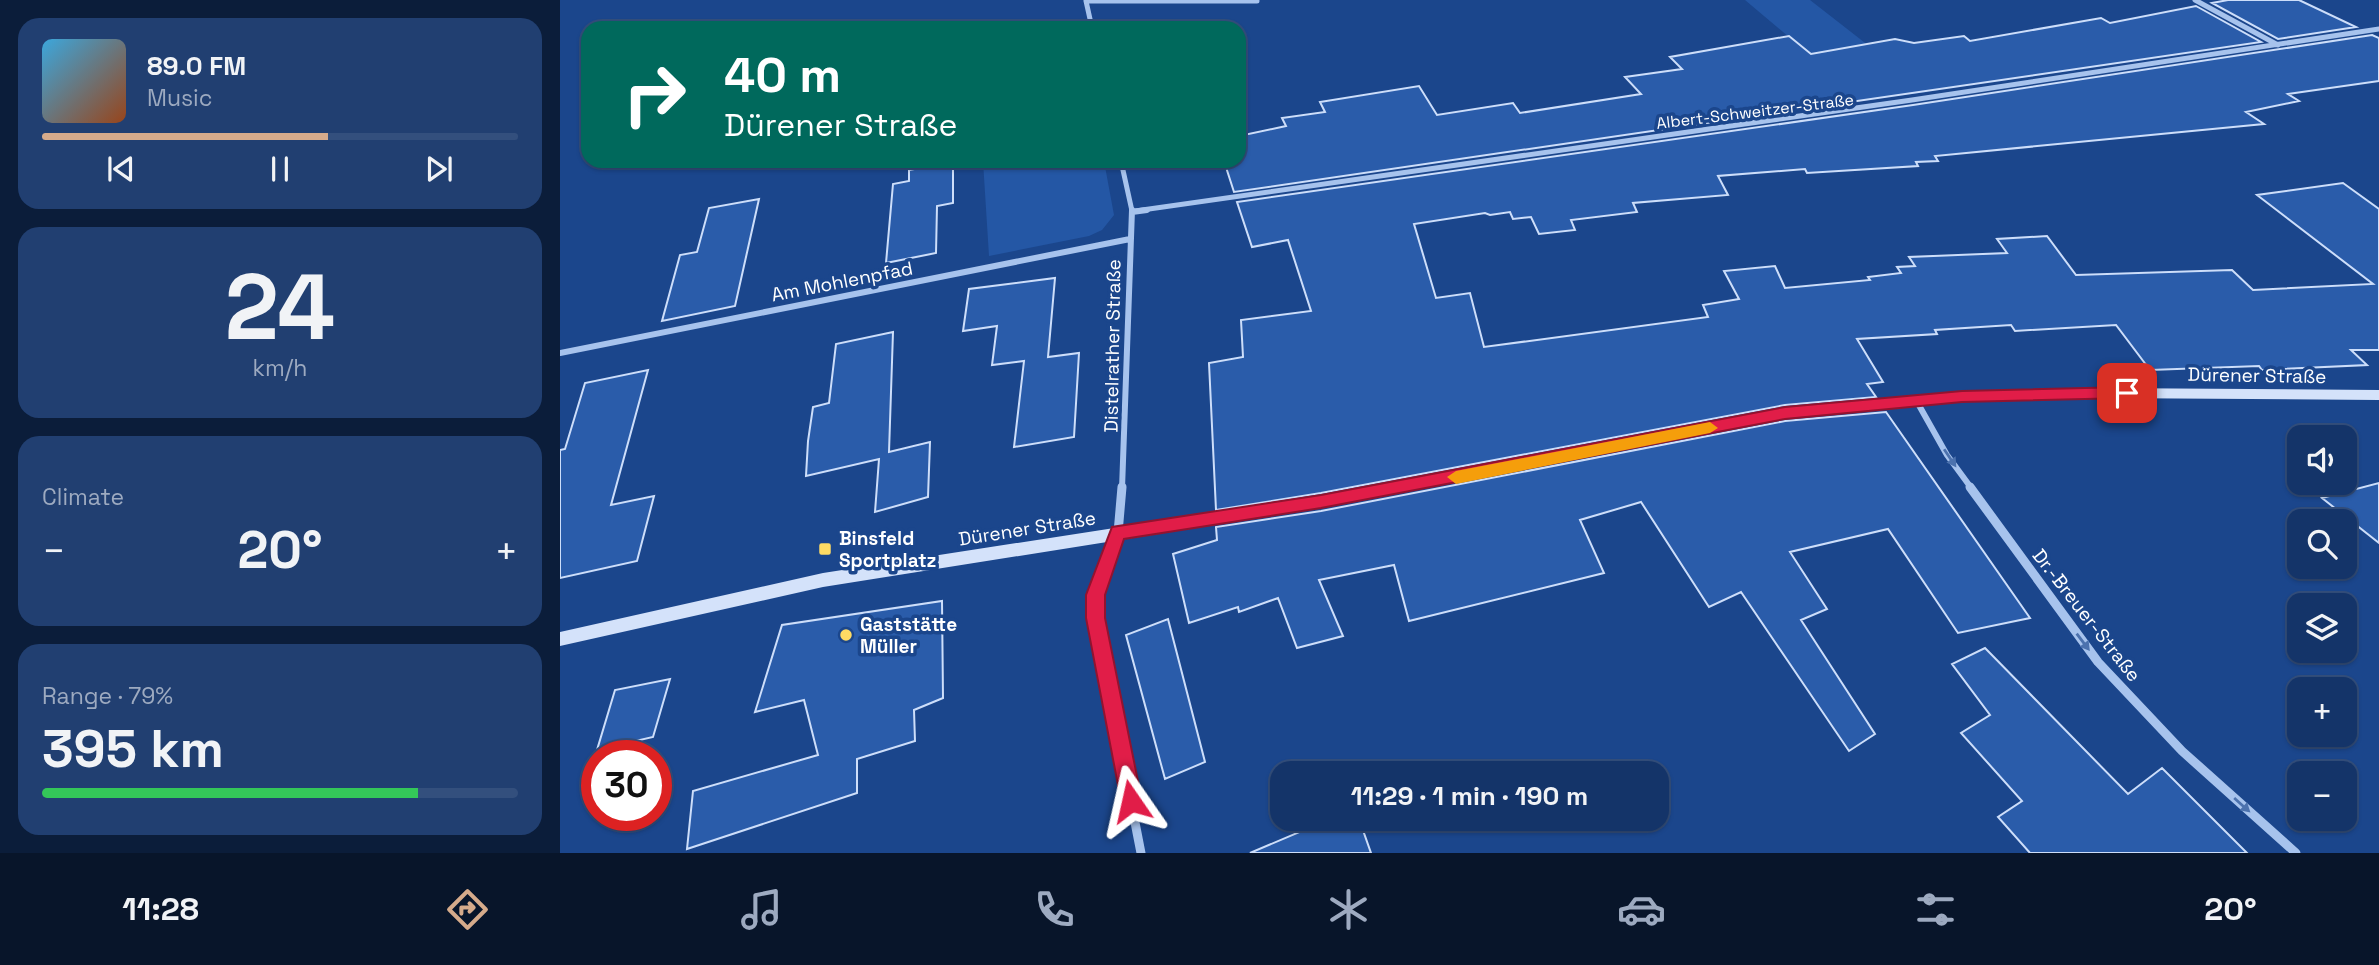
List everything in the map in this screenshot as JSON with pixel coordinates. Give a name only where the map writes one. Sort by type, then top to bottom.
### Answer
[{"type":"main road","name":"Dürener Straße","points":[[560,639],[823,580],[1321,502],[1785,413],[1916,399],[2100,393],[2379,395]]},
{"type":"street","points":[[2195,0],[2278,45]]},
{"type":"street","points":[[1090,21],[1086,1],[1257,1]]},
{"type":"street","name":"Albert-Schweitzer-Straße","points":[[1132,212],[1582,145],[1905,104],[2379,29]]},
{"type":"street","name":"Distelrather Straße","points":[[1123,168],[1132,212],[1125,446],[1118,533],[1095,595],[1096,618],[1141,853]]},
{"type":"street","name":"Am Mohlenpfad","points":[[560,353],[1130,239]]},
{"type":"street","name":"Dr.-Breuer-Straße","points":[[1916,399],[1947,455],[2098,662],[2182,751],[2296,853]]},
{"type":"shaded area","points":[[1745,0],[1810,0],[1928,92],[1864,100]]},
{"type":"shaded area","points":[[983,168],[1105,168],[1114,215],[1102,230],[1089,236],[989,256]]},
{"type":"building","points":[[2228,0],[2299,0],[2356,27],[2278,39],[2212,3]]},
{"type":"building","points":[[2196,6],[2261,42],[1234,192],[1226,168],[1246,168],[1246,135],[1286,126],[1282,118],[1325,112],[1320,102],[1419,86],[1437,115],[1513,103],[1520,113],[1641,94],[1625,77],[1682,69],[1670,57],[1789,36],[1811,54],[1895,39],[1914,43],[1964,36],[1970,41],[2101,18],[2110,23]]},
{"type":"building","points":[[2372,35],[2379,38],[2379,81],[2288,94],[2299,101],[2246,112],[2264,124],[1935,156],[1938,161],[1916,162],[1918,166],[1807,173],[1805,169],[1718,176],[1728,195],[1633,203],[1637,212],[1571,220],[1575,230],[1539,234],[1531,217],[1513,219],[1510,212],[1490,215],[1485,213],[1414,224],[1436,298],[1470,293],[1484,347],[1708,317],[1703,305],[1739,299],[1724,271],[1775,266],[1785,288],[1870,280],[1868,277],[1901,273],[1897,267],[1915,266],[1909,257],[2007,253],[1997,239],[2047,236],[2076,275],[2232,270],[2253,290],[2373,284],[2257,195],[2343,183],[2379,209],[2379,350],[2351,350],[2367,365],[2262,370],[2259,366],[2150,370],[2116,325],[2015,331],[2011,325],[1935,330],[1937,334],[1857,339],[1883,382],[1867,384],[1876,397],[1785,405],[1321,493],[1216,510],[1209,363],[1243,357],[1241,320],[1311,311],[1288,240],[1252,247],[1237,202],[1913,105]]},
{"type":"building","points":[[953,168],[953,203],[937,206],[936,253],[886,263],[893,184],[909,181],[909,170]]},
{"type":"building","points":[[759,199],[735,306],[662,321],[680,255],[697,252],[709,208]]},
{"type":"building","points":[[1055,278],[1048,357],[1079,353],[1074,437],[1014,447],[1024,361],[992,365],[997,326],[963,331],[969,289]]},
{"type":"building","points":[[893,332],[889,452],[930,442],[928,497],[875,512],[879,459],[806,476],[808,441],[813,407],[829,403],[836,344]]},
{"type":"building","points":[[648,370],[611,505],[654,496],[637,561],[560,578],[560,450],[565,449],[585,383]]},
{"type":"building","points":[[1886,412],[2030,618],[1958,633],[1888,529],[1790,552],[1827,609],[1801,620],[1875,734],[1849,751],[1741,592],[1709,607],[1641,502],[1580,520],[1604,573],[1409,621],[1394,565],[1319,580],[1343,636],[1297,648],[1278,598],[1239,612],[1238,607],[1189,623],[1173,554],[1217,540],[1216,527],[1321,511],[1785,421]]},
{"type":"building","points":[[2379,483],[2379,543],[2357,526],[2357,509],[2336,509],[2322,498],[2357,495],[2357,489]]},
{"type":"building","points":[[942,601],[943,698],[914,710],[915,741],[857,759],[857,793],[687,849],[693,791],[818,755],[804,700],[755,712],[782,625]]},
{"type":"building","points":[[1168,619],[1205,762],[1165,779],[1126,635]]},
{"type":"building","points":[[1985,648],[2128,794],[2162,768],[2247,853],[2030,853],[1998,817],[2022,801],[1961,733],[1990,715],[1952,664]]},
{"type":"building","points":[[670,679],[653,737],[640,740],[600,740],[615,690]]},
{"type":"building","points":[[1302,831],[1363,831],[1371,853],[1250,853]]},
{"type":"slow traffic","points":[[1456,477],[1710,428]]},
{"type":"place","name":"Binsfeld Sportplatz","points":[[825,549]]},
{"type":"place","name":"Gaststätte Müller","points":[[846,635]]},
{"type":"route","points":[[1131,801],[1096,618],[1095,595],[1103,565],[1118,533],[1321,502],[1785,413],[1835,406],[1916,399],[2127,393]]}]
